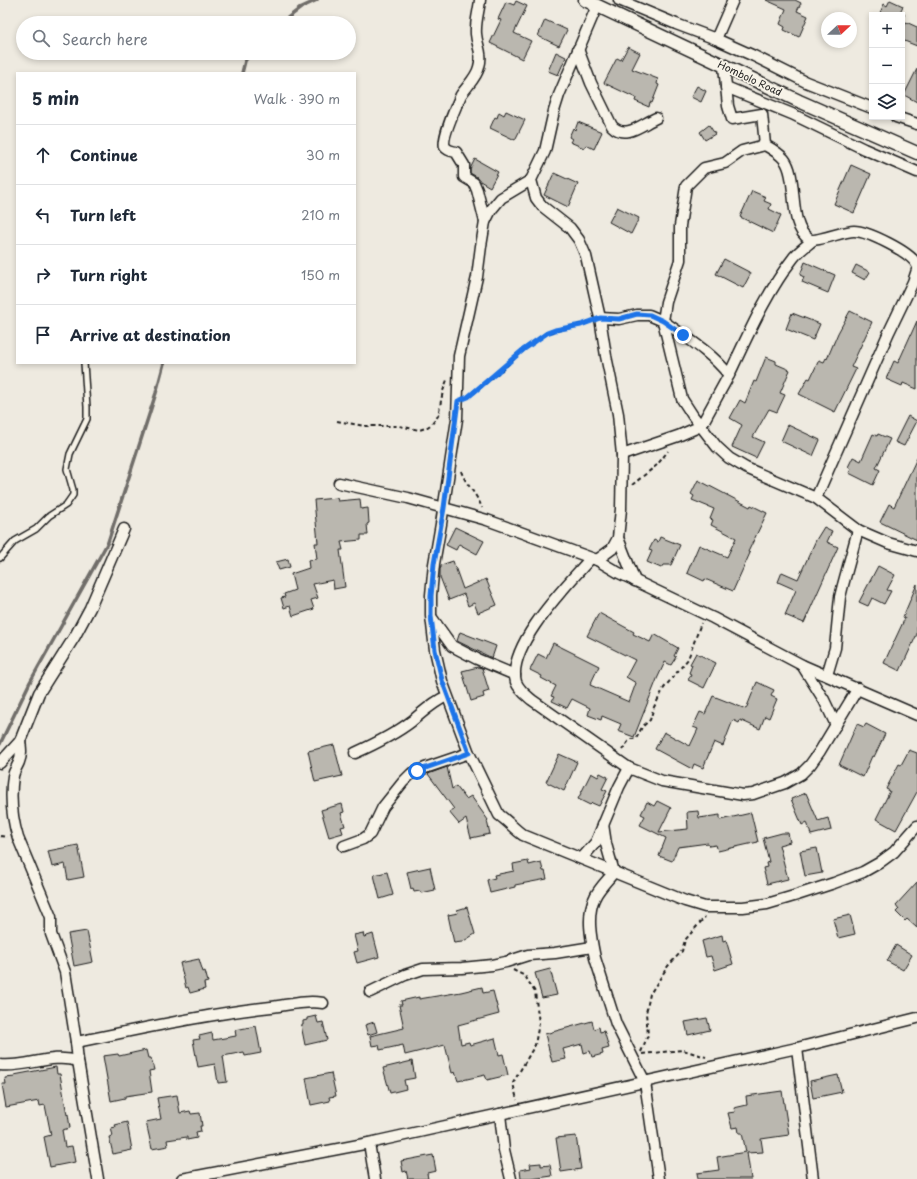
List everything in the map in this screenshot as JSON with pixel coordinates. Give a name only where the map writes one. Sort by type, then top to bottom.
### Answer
[{"type":"street","points":[[480,0],[476,29],[476,39],[481,56],[479,69],[460,96],[445,135],[444,142],[449,151],[456,152],[464,165],[464,177],[474,183],[479,196],[485,222]]},
{"type":"street","name":"Hombolo Road","points":[[585,0],[724,66],[917,153]]},
{"type":"street","points":[[619,0],[716,39],[806,82],[869,107]]},
{"type":"street","points":[[716,39],[733,0]]},
{"type":"street","points":[[597,6],[555,105],[545,151],[531,180],[501,198],[491,210],[485,222],[476,283],[459,356],[457,372],[458,401],[444,508],[434,564],[431,616],[435,650],[447,696],[460,725],[469,753],[499,815],[508,820],[516,830],[523,835],[685,901],[705,907],[743,907],[767,904],[834,883],[863,872],[894,852],[917,826]]},
{"type":"street","points":[[578,49],[591,83],[612,126],[622,132],[628,132],[656,118]]},
{"type":"street","points":[[724,66],[728,106],[732,119],[762,114],[765,145]]},
{"type":"street","points":[[726,87],[805,120],[864,149],[917,172]]},
{"type":"street","points":[[905,120],[917,124]]},
{"type":"street","points":[[812,241],[802,232],[798,221],[788,164],[779,153],[765,145],[742,151],[725,163],[704,168],[686,186],[680,226],[680,260],[666,302],[663,321],[682,398],[700,426],[717,447],[729,458],[737,463],[816,498],[858,530],[888,543],[917,550]]},
{"type":"street","points":[[531,180],[536,198],[542,206],[570,228],[579,240],[586,256],[600,318],[618,414],[622,455],[618,538],[612,549],[594,559],[553,601],[536,622],[524,643],[517,662],[515,675],[518,686],[532,700],[629,768],[662,781],[743,795],[753,794],[785,783],[801,774],[820,752],[858,688]]},
{"type":"street","points":[[622,455],[678,436],[700,426],[729,375],[755,320],[795,256],[812,241],[852,231],[864,232],[903,251],[910,256],[917,265]]},
{"type":"street","points":[[816,498],[889,332],[913,282],[917,270]]},
{"type":"street","points":[[600,318],[619,319],[637,314],[650,315],[663,321],[710,354],[720,363],[729,375]]},
{"type":"street","points":[[339,483],[408,498],[487,520],[594,559],[802,664],[917,715]]},
{"type":"street","points":[[0,763],[20,741],[39,693],[75,636],[90,608],[124,529]]},
{"type":"street","points":[[827,675],[835,648],[840,597],[858,530]]},
{"type":"street","points":[[618,538],[635,581]]},
{"type":"street","points":[[431,616],[452,646],[477,659],[515,675]]},
{"type":"street","points":[[802,664],[824,700],[836,725]]},
{"type":"street","points":[[355,753],[394,734],[437,701],[447,696]]},
{"type":"street","points":[[20,741],[20,760],[12,778],[14,826],[51,917],[51,934],[65,972],[98,1179]]},
{"type":"street","points":[[344,846],[367,837],[370,834],[383,807],[411,774],[469,753]]},
{"type":"street","points":[[582,858],[596,842],[619,787],[629,768]]},
{"type":"street","points":[[603,824],[606,844],[614,872]]},
{"type":"street","points":[[614,872],[595,896],[592,904],[592,947],[616,1024],[645,1082],[659,1179]]},
{"type":"street","points":[[370,992],[417,970],[462,968],[506,962],[528,955],[555,953],[592,947]]},
{"type":"street","points":[[76,1042],[172,1022],[252,1009],[310,1002],[323,1003]]},
{"type":"street","points":[[182,1179],[369,1143],[520,1110],[797,1048],[917,1018]]},
{"type":"street","points":[[797,1048],[813,1179]]},
{"type":"street","points":[[0,1065],[14,1066],[48,1059],[62,1058],[78,1061]]},
{"type":"street","points":[[500,1114],[504,1150],[511,1179]]},
{"type":"street","points":[[369,1143],[375,1179]]},
{"type":"lane","points":[[0,558],[15,541],[36,529],[49,516],[66,505],[73,495],[67,469],[70,454],[87,419],[84,364]]},
{"type":"path","points":[[458,401],[468,397],[523,350],[547,333],[581,325],[600,318]]},
{"type":"path","points":[[338,421],[365,426],[399,426],[419,430],[426,428],[432,424],[438,416],[443,391],[448,378]]},
{"type":"path","points":[[621,493],[657,465],[678,436]]},
{"type":"path","points":[[460,469],[464,480],[477,496],[487,520]]},
{"type":"path","points":[[617,760],[630,739],[636,738],[642,727],[650,720],[654,707],[664,688],[688,659],[704,614]]},
{"type":"path","points":[[636,1063],[648,1035],[646,1013],[650,994],[668,966],[682,951],[685,940],[714,908]]},
{"type":"path","points":[[506,962],[511,969],[525,976],[535,992],[538,1004],[539,1023],[535,1045],[513,1085],[520,1110]]},
{"type":"path","points":[[640,1054],[683,1050],[708,1057]]},
{"type":"building","points":[[766,0],[795,0],[801,3],[797,11],[808,16],[799,37],[784,30],[785,27],[780,24],[786,9]]},
{"type":"building","points":[[890,0],[903,6],[900,12],[880,12],[884,4],[887,6]]},
{"type":"building","points":[[516,1],[527,6],[514,33],[531,41],[522,59],[490,43],[501,20],[498,19],[506,2],[514,5]]},
{"type":"building","points":[[545,20],[567,30],[559,46],[538,36]]},
{"type":"building","points":[[906,22],[917,27],[917,46],[905,41]]},
{"type":"building","points":[[628,47],[640,53],[632,69],[658,79],[657,84],[659,85],[649,107],[635,101],[636,98],[604,83],[617,58],[621,60]]},
{"type":"building","points":[[556,52],[566,57],[558,75],[548,71]]},
{"type":"building","points":[[917,69],[917,102],[905,96]]},
{"type":"building","points":[[697,86],[706,91],[701,102],[691,97]]},
{"type":"building","points":[[506,111],[525,120],[515,140],[490,128],[499,112],[504,115]]},
{"type":"building","points":[[578,122],[602,132],[594,149],[586,145],[584,148],[570,142],[572,139],[569,137],[573,128],[575,130]]},
{"type":"building","points":[[709,125],[715,134],[705,140],[700,132]]},
{"type":"building","points":[[475,159],[498,172],[490,187],[470,173],[470,169]]},
{"type":"building","points":[[851,165],[871,174],[854,213],[834,204]]},
{"type":"building","points":[[554,173],[578,184],[568,207],[544,195]]},
{"type":"building","points":[[752,191],[766,197],[764,201],[771,204],[769,209],[781,215],[773,233],[740,217]]},
{"type":"building","points":[[617,207],[639,218],[631,234],[609,222]]},
{"type":"building","points":[[724,259],[751,273],[743,288],[716,274]]},
{"type":"building","points":[[805,262],[835,275],[828,293],[802,282],[804,277],[800,275]]},
{"type":"building","points":[[856,265],[870,272],[865,280],[852,273]]},
{"type":"building","points":[[850,311],[872,322],[851,367],[856,369],[835,412],[799,394],[808,378],[810,379],[819,360],[824,362],[826,358],[827,359],[838,333]]},
{"type":"building","points":[[792,313],[820,324],[813,340],[786,329]]},
{"type":"building","points":[[917,321],[917,389],[903,383],[902,386],[886,379],[894,361],[898,363]]},
{"type":"building","points":[[766,357],[776,361],[776,364],[790,370],[780,393],[785,395],[777,412],[769,409],[753,437],[764,442],[756,458],[732,447],[742,425],[730,418],[740,400],[745,403],[754,381],[756,382]]},
{"type":"building","points":[[908,416],[917,421],[904,446],[895,442]]},
{"type":"building","points":[[788,425],[820,440],[813,456],[781,441]]},
{"type":"building","points":[[873,434],[877,436],[878,434],[890,439],[876,468],[880,470],[873,485],[849,473],[851,469],[848,467],[853,457],[861,461]]},
{"type":"building","points":[[917,458],[917,540],[880,522],[889,504],[894,507]]},
{"type":"building","points":[[698,480],[750,507],[751,505],[767,513],[748,552],[750,553],[733,591],[705,579],[704,581],[687,573],[699,545],[727,557],[736,538],[711,525],[713,520],[710,519],[714,509],[692,500],[694,496],[691,494]]},
{"type":"building","points":[[337,498],[338,501],[360,499],[361,509],[368,508],[368,535],[361,535],[361,540],[341,542],[343,550],[340,550],[345,587],[334,589],[333,580],[313,584],[318,598],[311,600],[314,609],[293,616],[290,606],[284,608],[281,598],[285,597],[284,594],[295,590],[291,574],[309,568],[308,560],[317,559],[315,543],[318,543],[314,500]]},
{"type":"building","points":[[455,527],[484,541],[477,554],[459,544],[456,550],[446,545]]},
{"type":"building","points":[[824,527],[832,531],[827,542],[838,547],[804,623],[785,615],[796,590],[778,582],[782,572],[798,579],[816,540]]},
{"type":"building","points":[[660,537],[680,545],[671,565],[663,565],[661,568],[647,562],[652,551],[649,550],[654,540],[658,542]]},
{"type":"building","points":[[288,559],[290,567],[279,570],[276,562]]},
{"type":"building","points":[[453,561],[463,589],[486,579],[497,605],[478,613],[474,603],[468,606],[464,594],[449,600],[440,577],[440,568],[441,565]]},
{"type":"building","points":[[878,566],[895,575],[887,590],[891,591],[884,604],[872,598],[868,606],[859,602]]},
{"type":"building","points":[[917,584],[917,634],[900,671],[884,663],[905,618],[903,617]]},
{"type":"building","points":[[599,613],[634,632],[633,634],[650,642],[654,634],[678,648],[674,656],[676,657],[671,665],[665,662],[634,737],[618,731],[621,724],[602,716],[601,720],[588,715],[590,708],[572,699],[567,708],[552,701],[554,697],[551,696],[556,686],[530,670],[538,654],[546,658],[553,643],[599,666],[590,685],[629,702],[636,683],[626,677],[635,660],[587,636]]},
{"type":"building","points":[[460,632],[496,646],[492,658],[457,641]]},
{"type":"building","points":[[696,653],[716,663],[704,688],[688,680],[691,674],[689,673],[692,665],[690,664]]},
{"type":"building","points":[[478,667],[482,668],[489,691],[483,693],[484,697],[471,701],[462,671]]},
{"type":"building","points":[[757,682],[774,690],[771,696],[777,699],[769,718],[765,716],[760,729],[740,720],[739,723],[733,720],[723,746],[714,742],[703,768],[694,764],[692,769],[655,749],[664,732],[690,746],[698,729],[693,727],[700,712],[705,714],[713,696],[746,709]]},
{"type":"building","points":[[857,724],[864,727],[866,724],[885,734],[874,757],[872,756],[863,777],[839,765]]},
{"type":"building","points":[[334,745],[342,776],[315,782],[308,751]]},
{"type":"building","points":[[909,750],[917,753],[917,792],[896,830],[876,819],[890,791],[886,789],[899,764],[901,765]]},
{"type":"building","points":[[559,754],[577,762],[564,791],[546,782]]},
{"type":"building","points":[[447,767],[452,789],[456,786],[466,799],[471,796],[488,820],[490,834],[471,838],[466,819],[459,824],[449,812],[454,809],[428,774]]},
{"type":"building","points":[[591,773],[598,777],[600,773],[608,777],[602,789],[607,791],[599,806],[592,803],[590,805],[578,799]]},
{"type":"building","points":[[806,793],[818,821],[828,818],[831,830],[811,835],[807,822],[802,825],[791,799]]},
{"type":"building","points":[[657,801],[671,808],[659,832],[688,829],[687,812],[698,811],[699,818],[720,815],[720,820],[751,813],[758,842],[718,851],[716,845],[709,846],[708,843],[678,847],[672,861],[659,856],[666,838],[640,825],[645,816],[641,814],[647,802],[654,806]]},
{"type":"building","points":[[342,804],[344,812],[341,813],[345,826],[341,827],[343,833],[329,837],[321,810]]},
{"type":"building","points":[[788,833],[790,842],[779,845],[788,879],[767,884],[763,868],[767,867],[766,863],[769,862],[763,838]]},
{"type":"building","points":[[78,845],[84,877],[68,880],[65,864],[52,867],[48,851]]},
{"type":"building","points":[[817,848],[822,873],[805,876],[800,851]]},
{"type":"building","points":[[528,861],[529,865],[541,862],[547,879],[515,885],[515,887],[490,893],[487,880],[495,878],[494,875],[514,871],[513,864]]},
{"type":"building","points":[[430,867],[435,890],[421,893],[420,891],[414,892],[413,888],[411,889],[407,872]]},
{"type":"building","points":[[387,872],[393,895],[380,899],[374,875]]},
{"type":"building","points":[[917,882],[917,928],[907,919],[905,921],[896,912],[899,909],[896,905]]},
{"type":"building","points":[[467,907],[475,934],[462,942],[454,943],[448,915],[458,913],[457,910]]},
{"type":"building","points":[[850,915],[855,934],[838,938],[833,919]]},
{"type":"building","points":[[87,931],[93,962],[74,966],[68,934]]},
{"type":"building","points":[[363,933],[364,937],[373,934],[379,957],[357,963],[354,952],[358,951],[354,935]]},
{"type":"building","points":[[722,935],[723,941],[726,940],[733,964],[715,970],[711,956],[706,957],[702,941]]},
{"type":"building","points":[[896,945],[912,955],[903,970],[887,961]]},
{"type":"building","points":[[199,959],[203,972],[205,971],[208,982],[204,983],[205,989],[190,993],[188,987],[186,988],[180,963]]},
{"type":"building","points":[[550,969],[557,995],[542,998],[535,973]]},
{"type":"building","points":[[482,987],[483,993],[493,991],[499,1014],[458,1025],[461,1044],[469,1042],[470,1045],[495,1038],[499,1055],[503,1054],[508,1075],[487,1080],[485,1075],[458,1081],[455,1072],[452,1073],[445,1045],[405,1055],[403,1045],[380,1050],[379,1045],[372,1046],[370,1036],[404,1028],[399,1005],[402,1005],[401,1001],[419,997],[419,999],[461,992]]},
{"type":"building","points":[[316,1016],[318,1023],[323,1022],[327,1040],[305,1045],[301,1025],[303,1025],[303,1021],[307,1020],[307,1018]]},
{"type":"building","points":[[707,1018],[710,1030],[688,1035],[685,1022]]},
{"type":"building","points":[[592,1021],[594,1029],[599,1027],[600,1032],[604,1031],[609,1048],[602,1050],[603,1054],[592,1057],[590,1051],[584,1053],[582,1044],[563,1049],[566,1059],[552,1062],[545,1034]]},
{"type":"building","points":[[374,1022],[377,1032],[368,1035],[365,1025]]},
{"type":"building","points":[[256,1026],[261,1053],[245,1056],[244,1052],[223,1056],[227,1082],[218,1083],[215,1064],[198,1067],[193,1040],[200,1039],[199,1036],[212,1033],[213,1040],[236,1036],[235,1030]]},
{"type":"building","points":[[146,1050],[148,1058],[151,1058],[154,1070],[149,1071],[152,1092],[125,1096],[125,1098],[111,1101],[103,1056],[118,1054],[119,1056]]},
{"type":"building","points":[[412,1061],[415,1078],[404,1080],[406,1089],[390,1093],[383,1068]]},
{"type":"building","points":[[56,1067],[57,1074],[60,1074],[70,1128],[62,1130],[65,1147],[72,1146],[75,1162],[50,1167],[44,1137],[51,1135],[45,1105],[40,1106],[39,1101],[6,1107],[2,1084],[6,1084],[5,1078],[15,1077],[14,1075]]},
{"type":"building","points":[[331,1073],[336,1096],[329,1097],[330,1101],[311,1105],[306,1078]]},
{"type":"building","points":[[838,1075],[842,1092],[813,1098],[810,1081]]},
{"type":"building","points":[[782,1091],[789,1135],[761,1139],[763,1152],[747,1153],[751,1179],[698,1179],[697,1173],[719,1170],[717,1157],[746,1152],[742,1133],[739,1133],[738,1127],[732,1128],[728,1113],[735,1112],[734,1108],[747,1105],[746,1096]]},
{"type":"building","points":[[177,1095],[180,1113],[190,1111],[191,1114],[200,1113],[202,1126],[200,1126],[201,1131],[196,1132],[197,1138],[187,1140],[187,1137],[167,1140],[168,1146],[152,1149],[146,1122],[161,1119],[157,1098]]},
{"type":"building","points":[[127,1122],[132,1150],[113,1154],[109,1137],[113,1136],[111,1128],[116,1127],[115,1125]]},
{"type":"building","points":[[576,1136],[581,1169],[561,1172],[556,1138]]},
{"type":"building","points":[[433,1155],[436,1171],[427,1173],[428,1179],[408,1179],[406,1171],[403,1172],[401,1161]]},
{"type":"building","points":[[541,1163],[541,1166],[550,1165],[552,1176],[521,1179],[520,1170],[531,1168],[530,1164]]},
{"type":"waterway","points":[[290,16],[302,7],[317,0]]},
{"type":"waterway","points":[[242,72],[246,60]]},
{"type":"waterway","points":[[0,744],[30,682],[108,542],[156,393],[164,364]]},
{"type":"route","points":[[417,771],[469,753],[460,725],[447,696],[442,680],[435,650],[431,616],[434,564],[440,536],[457,419],[458,401],[468,397],[504,368],[523,350],[547,333],[555,330],[581,325],[600,318],[619,319],[637,314],[650,315],[663,321],[683,335]]}]
